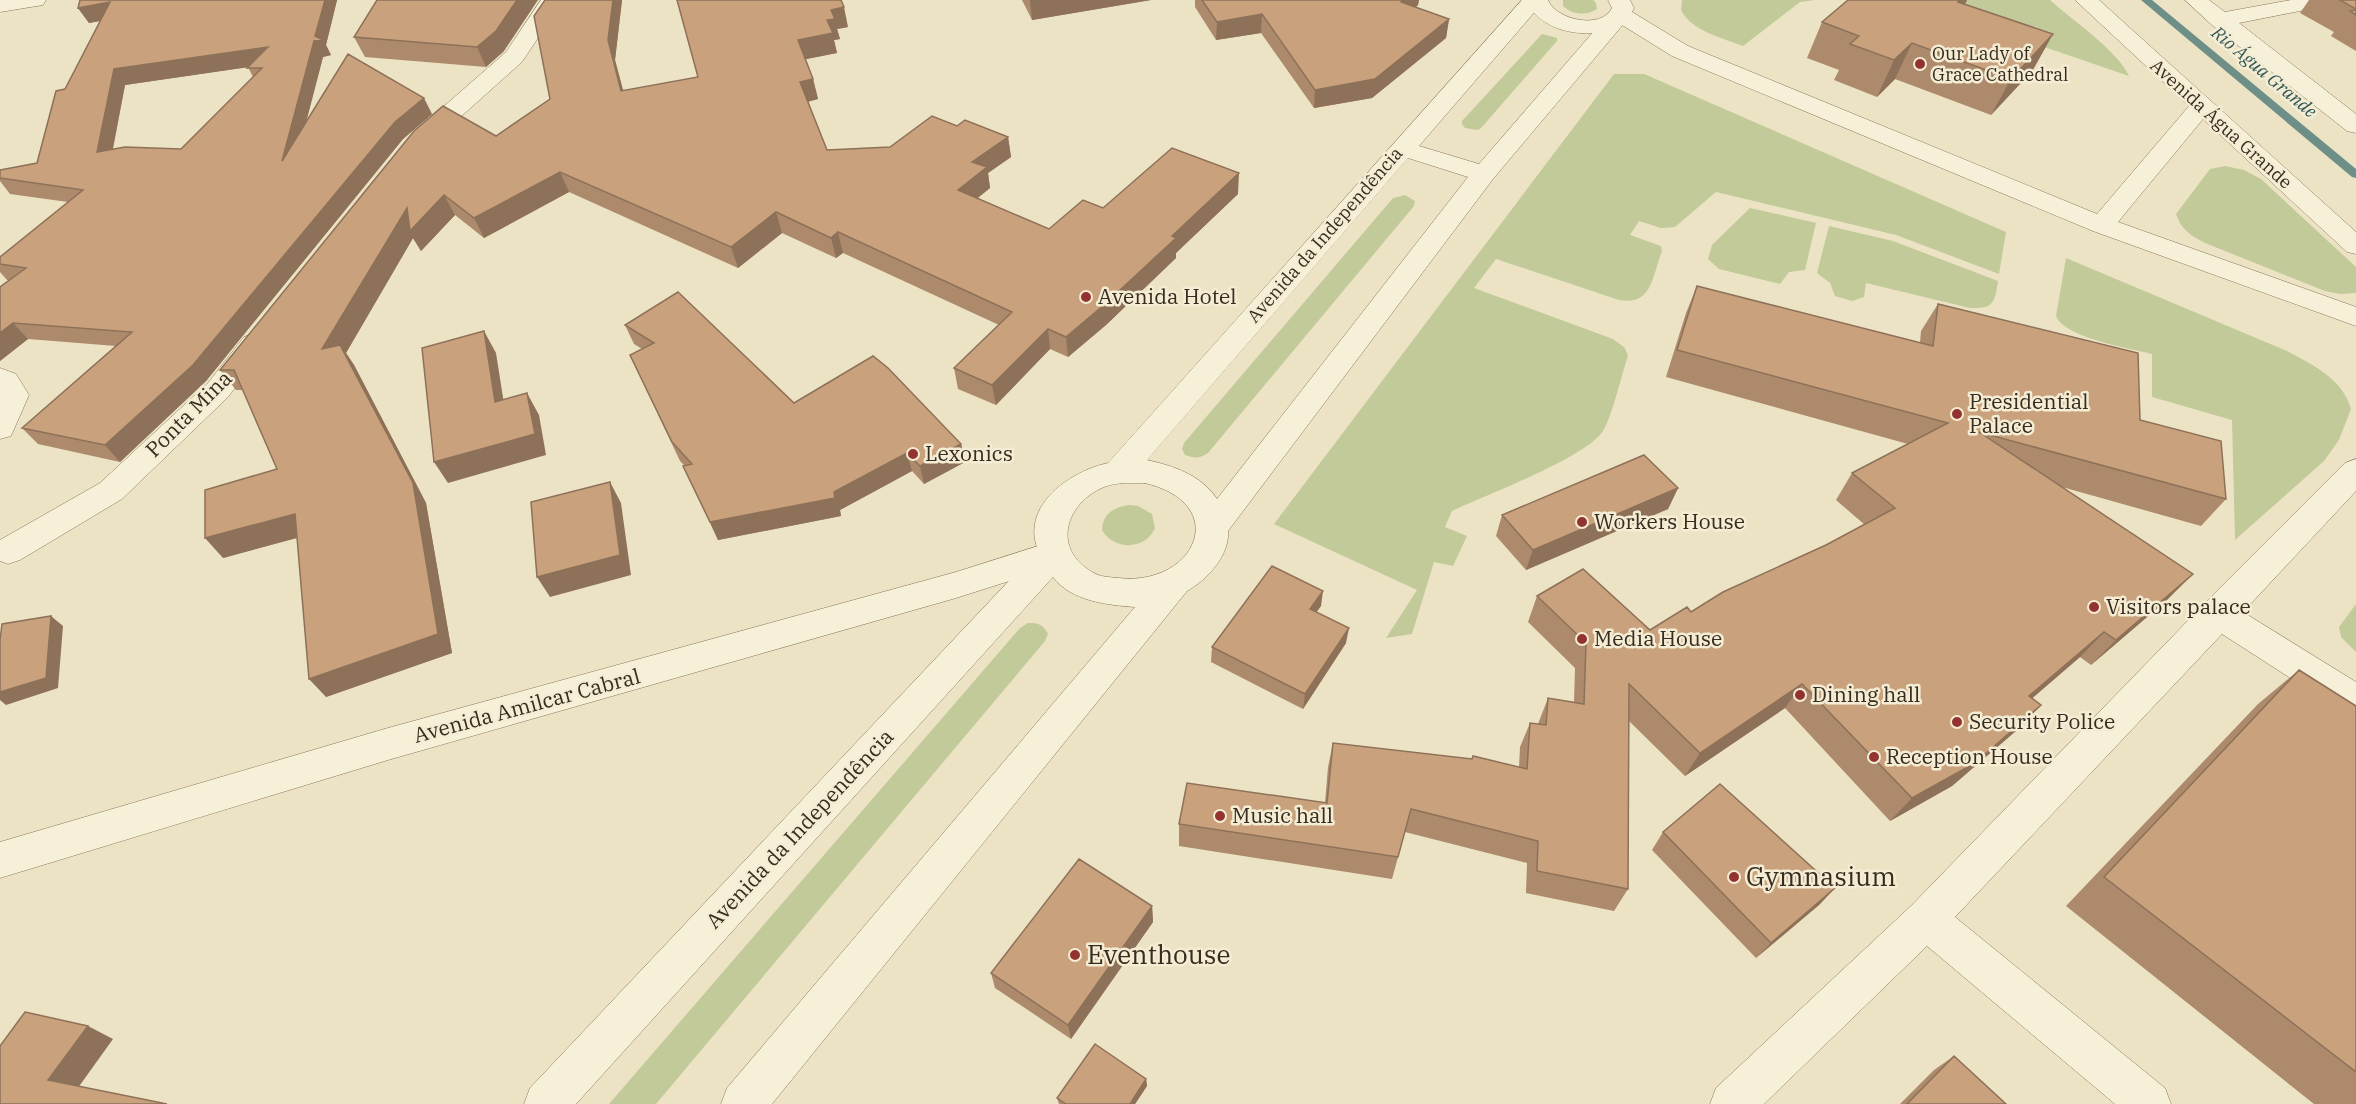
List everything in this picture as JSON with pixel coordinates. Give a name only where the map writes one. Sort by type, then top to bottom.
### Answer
[{"type":"street","points":[[0,6],[35,0]]},
{"type":"street","points":[[399,163],[414,145],[514,57],[552,0]]},
{"type":"street","points":[[1535,0],[1539,9],[1560,22],[1590,26],[1622,9]]},
{"type":"street","name":"Avenida da Independência","points":[[1118,472],[1535,0]]},
{"type":"street","name":"Avenida Água Grande","points":[[2086,0],[2356,246]]},
{"type":"street","points":[[2196,0],[2356,126]]},
{"type":"street","points":[[2220,20],[2325,0]]},
{"type":"street","points":[[1213,527],[1206,507],[1191,490],[1170,478],[1145,471],[1118,472],[1092,479],[1072,492],[1062,501],[1055,513],[1050,533],[1054,554],[1068,573],[1090,587],[1117,594],[1145,594],[1173,585],[1194,571],[1204,560],[1213,527],[1484,174],[1622,9]]},
{"type":"street","points":[[1622,9],[1646,32],[1680,51],[2102,225],[2356,316]]},
{"type":"street","points":[[2102,225],[2165,147],[2202,106]]},
{"type":"street","points":[[1402,148],[1484,174]]},
{"type":"street","name":"Ponta Mina","points":[[3,549],[111,491],[218,390],[272,322]]},
{"type":"street","points":[[0,378],[6,381],[14,395],[0,428]]},
{"type":"street","points":[[1732,1104],[1926,919],[2217,613],[2356,471]]},
{"type":"street","name":"Avenida da Independência","points":[[546,1104],[1054,554]]},
{"type":"street","name":"Avenida Amilcar Cabral","points":[[0,860],[388,744],[911,598],[1054,554]]},
{"type":"street","points":[[743,1104],[1173,585]]},
{"type":"street","points":[[2217,613],[2356,701]]},
{"type":"street","points":[[1926,919],[2148,1104]]},
{"type":"green space","points":[[1563,0],[1593,0],[1597,9],[1588,13],[1575,13],[1563,6]]},
{"type":"green space","points":[[1682,0],[1815,0],[1800,2],[1743,46],[1708,33],[1692,23],[1681,10]]},
{"type":"green space","points":[[1907,0],[2050,0],[2105,46],[2129,76]]},
{"type":"green space","points":[[1542,34],[1557,38],[1557,41],[1482,127],[1478,130],[1465,128],[1462,121]]},
{"type":"green space","points":[[1614,74],[1644,74],[2006,232],[1999,274],[1896,235],[1716,192],[1675,227],[1661,228],[1639,221],[1630,235],[1661,246],[1662,251],[1649,288],[1638,299],[1619,300],[1496,259],[1474,288],[1613,339],[1625,348],[1628,356],[1606,424],[1593,442],[1556,464],[1452,511],[1445,527],[1467,536],[1453,566],[1434,562],[1412,634],[1386,638],[1417,590],[1274,524]]},
{"type":"green space","points":[[2225,166],[2244,170],[2261,179],[2356,267],[2356,293],[2340,294],[2325,291],[2205,243],[2187,232],[2176,214],[2210,169]]},
{"type":"green space","points":[[1405,195],[1415,201],[1414,206],[1208,453],[1196,457],[1185,455],[1182,449],[1184,443],[1393,198]]},
{"type":"green space","points":[[1750,208],[1816,223],[1805,270],[1789,272],[1780,284],[1719,269],[1708,259],[1712,245]]},
{"type":"green space","points":[[1829,226],[1893,241],[1998,281],[1996,295],[1988,306],[1970,308],[1866,283],[1864,297],[1852,301],[1835,296],[1830,283],[1817,273]]},
{"type":"green space","points":[[2066,258],[2287,351],[2326,374],[2347,398],[2351,409],[2339,440],[2324,461],[2235,540],[2232,420],[2152,397],[2152,354],[2084,336],[2062,324],[2056,316]]},
{"type":"green space","points":[[1128,505],[1138,506],[1152,514],[1155,528],[1145,541],[1130,545],[1114,542],[1102,530],[1104,519],[1110,512]]},
{"type":"green space","points":[[2356,604],[2356,652],[2341,637],[2339,627]]},
{"type":"green space","points":[[1028,623],[1044,628],[1048,634],[1045,641],[656,1104],[609,1104],[1020,628]]},
{"type":"building","points":[[80,0],[325,0],[315,36],[323,40],[314,41],[282,161],[348,54],[424,98],[395,122],[193,365],[105,445],[22,428],[132,332],[13,323],[0,333],[0,287],[26,268],[0,264],[0,257],[83,190],[0,178],[0,170],[37,163],[56,91],[65,89],[110,2],[78,8]],"holes":[[[268,47],[247,68],[262,68],[181,149],[125,147],[97,152],[114,69]]]},
{"type":"building","points":[[377,0],[517,0],[496,31],[477,47],[354,37]]},
{"type":"building","points":[[545,0],[613,0],[608,40],[621,91],[698,77],[677,0],[841,0],[844,7],[831,10],[835,19],[827,20],[833,33],[798,40],[813,79],[800,82],[827,150],[890,147],[932,116],[957,126],[965,120],[1008,137],[972,162],[987,167],[958,190],[1049,229],[1083,200],[1103,208],[1172,148],[1239,173],[1172,236],[1176,238],[1105,304],[1066,337],[1048,329],[992,385],[954,368],[1012,312],[838,232],[831,238],[776,212],[731,247],[560,172],[474,218],[444,195],[410,231],[407,208],[322,349],[340,345],[413,483],[438,634],[309,679],[295,514],[205,538],[205,490],[277,469],[234,370],[220,370],[414,131],[443,106],[496,136],[550,99],[534,16]]},
{"type":"building","points":[[1202,0],[1403,0],[1401,2],[1449,19],[1375,79],[1315,90],[1262,14],[1217,22]]},
{"type":"building","points":[[1848,0],[1959,0],[1958,2],[2053,34],[2011,79],[1912,43],[1894,60],[1850,44],[1859,36],[1822,22]]},
{"type":"building","points":[[2340,0],[2356,0],[2356,9]]},
{"type":"building","points":[[1697,286],[1933,346],[1938,304],[2138,353],[2140,420],[2221,441],[2226,499],[1979,432],[2193,574],[2116,640],[2104,632],[2029,696],[2041,705],[1975,763],[1912,798],[1802,684],[1700,753],[1629,684],[1628,889],[1537,871],[1538,841],[1411,809],[1398,857],[1179,824],[1187,783],[1327,803],[1333,743],[1472,759],[1473,756],[1527,769],[1530,723],[1546,725],[1548,698],[1584,704],[1586,643],[1537,596],[1583,569],[1650,630],[1687,607],[1691,612],[1723,592],[1826,545],[1895,508],[1852,473],[1948,423],[1677,350]]},
{"type":"building","points":[[678,292],[794,403],[873,356],[888,368],[961,444],[920,466],[907,453],[834,492],[835,498],[710,522],[683,466],[692,464],[672,442],[630,355],[654,343],[625,325]]},
{"type":"building","points":[[484,331],[495,402],[527,393],[535,434],[434,462],[422,348]]},
{"type":"building","points":[[1644,455],[1678,488],[1533,550],[1502,515]]},
{"type":"building","points":[[610,482],[620,555],[537,577],[531,502]]},
{"type":"building","points":[[1272,566],[1323,591],[1310,609],[1349,628],[1305,694],[1212,647]]},
{"type":"building","points":[[51,616],[46,678],[0,692],[2,624]]},
{"type":"building","points":[[2299,670],[2356,706],[2356,1072],[2104,877]]},
{"type":"building","name":"Gymnasium","points":[[1720,784],[1835,888],[1771,943],[1663,832]]},
{"type":"building","name":"Eventhouse","points":[[1079,859],[1152,906],[1068,1025],[991,973]]},
{"type":"building","points":[[25,1012],[88,1026],[48,1080],[167,1104],[0,1104],[0,1046]]},
{"type":"building","points":[[1095,1044],[1146,1079],[1130,1104],[1066,1104],[1057,1098]]},
{"type":"building","points":[[1954,1056],[2006,1104],[1907,1104]]},
{"type":"waterway","name":"Rio Água Grande","points":[[2146,0],[2356,175]]},
{"type":"place","name":"Our Lady of Grace Cathedral","points":[[1920,64]]},
{"type":"place","name":"Avenida Hotel","points":[[1086,297]]},
{"type":"place","name":"Presidential Palace","points":[[1957,414]]},
{"type":"place","name":"Lexonics","points":[[913,454]]},
{"type":"place","name":"Workers House","points":[[1582,522]]},
{"type":"place","name":"Visitors palace","points":[[2094,607]]},
{"type":"place","name":"Media House","points":[[1582,639]]},
{"type":"place","name":"Dining hall","points":[[1800,695]]},
{"type":"place","name":"Security Police","points":[[1957,722]]},
{"type":"place","name":"Reception House","points":[[1874,757]]},
{"type":"place","name":"Music hall","points":[[1220,816]]},
{"type":"place","name":"Gymnasium","points":[[1734,877]]},
{"type":"place","name":"Eventhouse","points":[[1075,955]]}]
